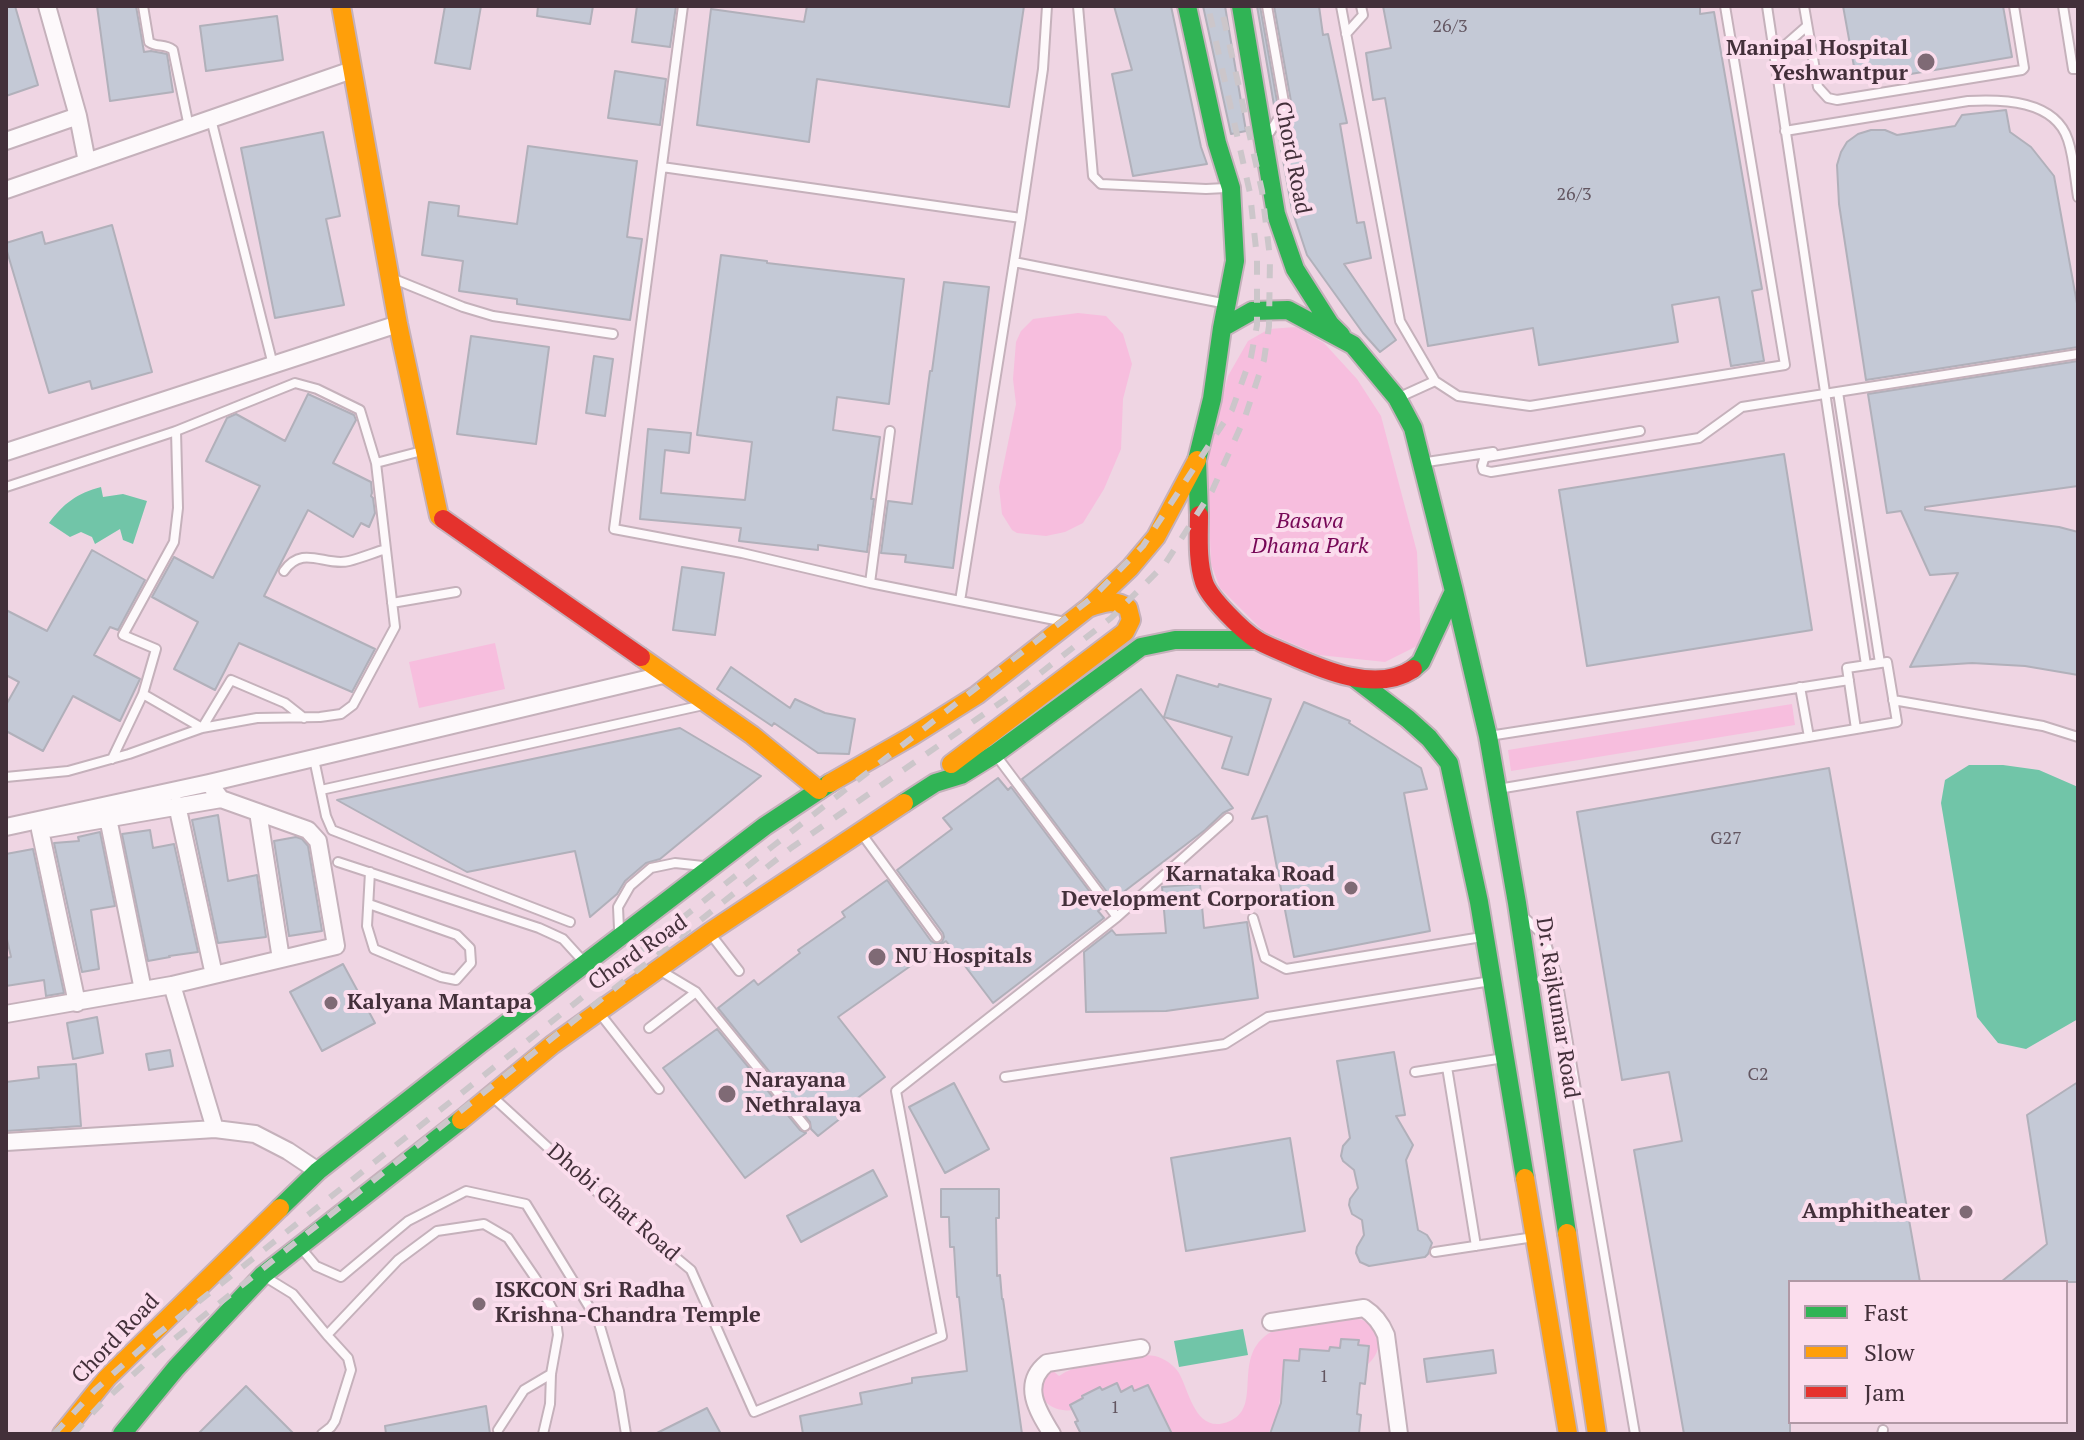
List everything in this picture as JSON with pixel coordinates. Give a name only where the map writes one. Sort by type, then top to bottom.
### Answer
[{"type":"main road","points":[[341,6],[398,324],[439,516],[752,735],[819,790]]},
{"type":"main road","points":[[1187,6],[1217,143],[1231,188],[1235,261],[1212,399],[1197,460],[1200,560],[1204,583],[1217,603],[1257,640],[1318,667],[1356,679],[1389,679],[1410,672],[1421,662],[1454,591]]},
{"type":"main road","name":"Chord Road","points":[[1241,6],[1276,214],[1295,269],[1330,324],[1353,345],[1397,398],[1413,428],[1422,463]]},
{"type":"main road","points":[[1222,328],[1252,311],[1288,310],[1353,345]]},
{"type":"main road","name":"Chord Road","points":[[62,1434],[107,1378],[318,1171],[765,826],[977,695],[1088,608],[1130,568],[1156,537],[1197,460]]},
{"type":"main road","name":"Dr. Rajkumar Road","points":[[1422,463],[1488,736],[1518,912],[1597,1434]]},
{"type":"main road","points":[[935,783],[952,763],[1125,632],[1131,621],[1131,612],[1117,602],[1088,608]]},
{"type":"main road","name":"Chord Road","points":[[122,1434],[176,1368],[263,1275],[492,1096],[552,1045],[657,969],[935,783],[961,775],[995,754],[1141,647],[1175,640],[1257,640]]},
{"type":"main road","points":[[1356,679],[1419,728],[1449,763],[1492,981],[1568,1434]]},
{"type":"street","points":[[47,6],[78,116],[87,162]]},
{"type":"street","points":[[6,190],[352,70]]},
{"type":"street","points":[[6,141],[78,116]]},
{"type":"street","points":[[6,452],[398,324]]},
{"type":"street","points":[[6,827],[209,783],[663,675]]},
{"type":"street","points":[[209,783],[221,799]]},
{"type":"street","points":[[6,836],[221,799],[308,830],[318,841],[336,946],[172,985],[6,1014]]},
{"type":"street","points":[[177,805],[214,975]]},
{"type":"street","points":[[258,812],[281,959]]},
{"type":"street","points":[[108,818],[143,990]]},
{"type":"street","points":[[40,830],[77,1003]]},
{"type":"street","points":[[172,985],[215,1129]]},
{"type":"street","points":[[6,1142],[215,1129],[255,1134],[318,1171]]},
{"type":"street","points":[[1271,1322],[1364,1308],[1370,1312],[1382,1325],[1386,1335],[1399,1434]]},
{"type":"street","points":[[1052,1434],[1034,1400],[1032,1384],[1040,1369],[1047,1363],[1141,1348]]},
{"type":"lane","points":[[143,6],[149,42],[173,50],[189,127]]},
{"type":"lane","points":[[683,6],[614,529],[1070,622]]},
{"type":"lane","points":[[960,601],[1043,69],[1047,6]]},
{"type":"lane","points":[[1078,6],[1093,176],[1101,184],[1231,188]]},
{"type":"lane","points":[[1264,142],[1285,108],[1267,6]]},
{"type":"lane","points":[[1341,6],[1400,321],[1435,381],[1458,396],[1530,406],[1785,365],[1725,6]]},
{"type":"lane","points":[[1346,34],[1363,15],[1361,6]]},
{"type":"lane","points":[[1767,6],[1866,665]]},
{"type":"lane","points":[[1804,6],[1818,87],[1828,98],[1837,100],[2022,70],[2014,6]]},
{"type":"lane","points":[[2063,6],[2073,69],[2078,69]]},
{"type":"lane","points":[[1774,55],[1807,26]]},
{"type":"lane","points":[[1785,131],[1968,101],[1994,100],[2020,104],[2040,109],[2067,138],[2078,197]]},
{"type":"lane","points":[[211,119],[273,365]]},
{"type":"lane","points":[[662,167],[1021,218]]},
{"type":"lane","points":[[1014,262],[1226,304]]},
{"type":"lane","points":[[389,277],[493,316],[613,334]]},
{"type":"lane","points":[[1422,463],[1640,429],[1487,457],[1482,462],[1483,470],[1491,472],[1699,438],[1742,407],[2078,354]]},
{"type":"lane","points":[[1397,398],[1435,381]]},
{"type":"lane","points":[[6,487],[176,431],[295,383],[317,389],[360,410],[376,463],[395,627],[353,705],[341,714],[257,718],[202,728],[68,771],[6,777]]},
{"type":"lane","points":[[1838,392],[1880,663]]},
{"type":"lane","points":[[112,759],[143,694],[156,649],[123,635],[174,542],[178,508],[176,431]]},
{"type":"lane","points":[[870,583],[890,431]]},
{"type":"lane","points":[[376,463],[425,450]]},
{"type":"lane","points":[[284,571],[290,562],[307,557],[332,562],[348,561],[386,549]]},
{"type":"lane","points":[[392,603],[456,592]]},
{"type":"lane","points":[[1497,789],[1809,737],[1856,729],[1897,722],[1887,662],[1847,668],[1856,729]]},
{"type":"lane","points":[[202,728],[231,680],[285,703],[304,718]]},
{"type":"lane","points":[[1488,736],[1849,680]]},
{"type":"lane","points":[[1800,687],[1809,737]]},
{"type":"lane","points":[[143,694],[202,728]]},
{"type":"lane","points":[[1893,700],[2043,726],[2078,737]]},
{"type":"lane","points":[[321,790],[706,704]]},
{"type":"lane","points":[[995,754],[1117,917],[1228,818]]},
{"type":"lane","points":[[314,758],[326,816],[332,830],[570,922]]},
{"type":"lane","points":[[861,833],[937,937]]},
{"type":"lane","points":[[338,862],[539,928],[563,939],[585,964]]},
{"type":"lane","points":[[619,938],[618,907],[630,886],[651,868],[675,863],[711,867]]},
{"type":"lane","points":[[369,904],[457,935],[470,948],[471,963],[456,980],[441,977],[374,949],[367,926],[370,872]]},
{"type":"lane","points":[[1518,912],[1543,935],[1556,973],[1635,1434]]},
{"type":"lane","name":"Dhobi Ghat Road","points":[[492,1096],[590,1186],[691,1270],[754,1412],[942,1336],[896,1091],[1117,917]]},
{"type":"lane","points":[[1253,918],[1265,958],[1286,969],[1484,937]]},
{"type":"lane","points":[[710,932],[739,971]]},
{"type":"lane","points":[[657,969],[696,992],[805,1126]]},
{"type":"lane","points":[[1005,1077],[1225,1044],[1268,1017],[1492,981]]},
{"type":"lane","points":[[649,1028],[696,992]]},
{"type":"lane","points":[[598,1011],[659,1089]]},
{"type":"lane","points":[[1415,1072],[1505,1058]]},
{"type":"lane","points":[[1447,1067],[1476,1246]]},
{"type":"lane","points":[[301,1247],[316,1266],[341,1277],[408,1221],[466,1191],[526,1204],[599,1323],[619,1391],[626,1434]]},
{"type":"lane","points":[[327,1335],[398,1260],[437,1231],[484,1224],[508,1238],[555,1314],[558,1335],[551,1374],[550,1404],[543,1434]]},
{"type":"lane","points":[[1435,1252],[1535,1237]]},
{"type":"lane","points":[[263,1275],[293,1294],[348,1358],[351,1370],[335,1421],[322,1434]]},
{"type":"lane","points":[[498,1430],[524,1390],[551,1374]]},
{"type":"green space","points":[[1078,313],[1106,316],[1123,334],[1132,364],[1123,399],[1121,449],[1104,489],[1083,523],[1065,532],[1046,536],[1017,533],[1002,514],[999,487],[1016,404],[1013,379],[1016,342],[1021,331],[1033,319]]},
{"type":"green space","name":"Basava Dhama Park","points":[[1296,327],[1324,343],[1357,379],[1381,416],[1417,552],[1421,644],[1385,662],[1319,655],[1263,631],[1220,588],[1211,564],[1207,460],[1228,376],[1248,341],[1269,329]]},
{"type":"green space","points":[[495,643],[505,689],[419,708],[409,662]]},
{"type":"green space","points":[[1792,704],[1795,725],[1511,771],[1508,750]]},
{"type":"green space","points":[[1353,1318],[1362,1320],[1374,1329],[1379,1343],[1374,1357],[1368,1364],[1369,1346],[1358,1345],[1359,1340],[1342,1339],[1340,1348],[1329,1351],[1301,1349],[1299,1361],[1284,1360],[1278,1415],[1268,1434],[1173,1434],[1148,1385],[1121,1392],[1102,1390],[1100,1387],[1071,1404],[1073,1410],[1047,1404],[1041,1393],[1042,1379],[1050,1368],[1059,1376],[1084,1366],[1150,1355],[1165,1360],[1177,1370],[1202,1418],[1218,1424],[1240,1414],[1245,1404],[1252,1354],[1259,1342],[1271,1332]]},
{"type":"shaded area","points":[[101,487],[103,497],[123,494],[147,501],[133,544],[123,540],[120,529],[95,544],[92,537],[81,532],[70,537],[49,523],[71,500]]},
{"type":"shaded area","points":[[1969,765],[2003,765],[2039,770],[2078,787],[2078,1019],[2026,1049],[1998,1043],[1977,1017],[1941,803],[1945,780]]},
{"type":"shaded area","points":[[1243,1329],[1248,1355],[1179,1367],[1174,1341]]},
{"type":"building","points":[[6,6],[15,6],[38,85],[6,96]]},
{"type":"building","points":[[97,6],[136,6],[144,52],[167,54],[173,92],[110,101]]},
{"type":"building","points":[[445,6],[481,6],[470,69],[435,63]]},
{"type":"building","points":[[538,6],[593,6],[590,24],[537,16]]},
{"type":"building","points":[[637,6],[676,6],[670,47],[632,42]]},
{"type":"building","points":[[807,6],[1024,6],[1009,107],[817,79],[809,142],[697,125],[711,9],[804,22]]},
{"type":"building","points":[[1114,6],[1171,6],[1207,164],[1133,176],[1112,74],[1132,70]]},
{"type":"building","points":[[1203,6],[1225,6],[1246,131],[1231,134]]},
{"type":"building","points":[[1257,6],[1260,6],[1278,107],[1275,111]]},
{"type":"building","points":[[1274,6],[1319,6],[1323,35],[1328,34],[1347,123],[1340,124],[1357,223],[1364,222],[1371,258],[1344,264],[1396,340],[1380,352],[1307,255],[1292,210],[1278,132],[1292,107]]},
{"type":"building","points":[[1383,6],[1700,6],[1700,14],[1714,12],[1762,289],[1752,291],[1764,361],[1731,366],[1719,297],[1672,305],[1678,342],[1539,365],[1533,328],[1428,346],[1385,98],[1373,100],[1366,53],[1391,48]]},
{"type":"building","points":[[1843,6],[2003,6],[2012,57],[1857,83]]},
{"type":"building","points":[[277,16],[283,60],[206,71],[200,26]]},
{"type":"building","points":[[615,71],[666,79],[660,125],[608,118]]},
{"type":"building","points":[[2006,110],[2010,132],[2031,147],[2054,176],[2078,309],[2078,347],[1866,380],[1839,204],[1837,165],[1841,152],[1847,142],[1871,130],[1885,130],[1897,135],[1955,126],[1962,115]]},
{"type":"building","points":[[323,132],[340,216],[326,219],[344,305],[275,318],[241,148]]},
{"type":"building","points":[[528,146],[637,161],[627,237],[642,239],[630,320],[517,304],[517,299],[459,291],[463,261],[422,255],[429,202],[459,206],[458,216],[517,224]]},
{"type":"building","points":[[112,225],[152,372],[92,389],[90,381],[49,393],[6,243],[42,232],[45,244]]},
{"type":"building","points":[[721,255],[904,279],[889,404],[837,397],[833,430],[880,437],[867,552],[818,545],[818,550],[739,541],[741,528],[640,519],[648,429],[691,433],[689,453],[665,450],[661,493],[745,500],[752,442],[697,435]]},
{"type":"building","points":[[944,282],[989,287],[953,568],[905,562],[906,555],[881,553],[888,501],[912,504]]},
{"type":"building","points":[[471,336],[549,347],[536,444],[457,434]]},
{"type":"building","points":[[594,356],[613,359],[605,416],[586,413]]},
{"type":"building","points":[[2078,361],[2078,486],[1925,507],[1925,510],[2078,532],[2078,675],[2025,666],[1972,663],[1910,667],[1958,573],[1930,575],[1901,511],[1887,513],[1868,394]]},
{"type":"building","points":[[308,394],[354,415],[356,420],[333,463],[371,482],[375,513],[369,527],[361,523],[353,537],[308,510],[264,596],[375,649],[352,692],[239,643],[215,690],[174,669],[198,622],[152,597],[174,557],[213,578],[260,486],[206,461],[227,418],[236,414],[285,441]]},
{"type":"building","points":[[1784,454],[1812,630],[1587,666],[1559,490]]},
{"type":"building","points":[[92,550],[145,580],[118,630],[110,627],[94,655],[140,679],[120,721],[73,696],[43,751],[6,731],[6,705],[19,682],[6,675],[6,610],[47,631]]},
{"type":"building","points":[[682,567],[724,573],[715,635],[673,630]]},
{"type":"building","points":[[731,667],[790,708],[795,699],[825,713],[855,719],[849,754],[818,753],[717,689]]},
{"type":"building","points":[[1177,675],[1271,699],[1248,775],[1222,768],[1232,737],[1164,717]]},
{"type":"building","points":[[1141,689],[1233,808],[1113,900],[1022,779]]},
{"type":"building","points":[[1304,702],[1350,721],[1421,768],[1427,789],[1404,793],[1430,931],[1294,957],[1267,816],[1252,819]]},
{"type":"building","points":[[680,728],[761,776],[660,859],[646,863],[590,917],[575,851],[467,872],[337,800]]},
{"type":"building","points":[[1829,768],[1920,1280],[1788,1280],[1790,1434],[1684,1434],[1634,1150],[1682,1141],[1669,1072],[1622,1080],[1577,812]]},
{"type":"building","points":[[998,778],[1008,790],[1011,787],[1102,908],[1098,911],[1104,918],[993,1003],[946,941],[838,1017],[885,1077],[851,1103],[855,1107],[818,1136],[718,1008],[754,980],[758,985],[800,953],[798,950],[845,917],[842,912],[887,880],[931,941],[937,944],[942,942],[943,933],[897,870],[952,829],[943,818]]},
{"type":"building","points":[[218,815],[228,881],[257,875],[266,937],[218,943],[192,820]]},
{"type":"building","points":[[150,830],[153,848],[174,844],[198,952],[148,961],[122,834]]},
{"type":"building","points":[[100,832],[115,906],[91,910],[99,969],[82,972],[54,843],[79,841],[78,837]]},
{"type":"building","points":[[296,837],[308,846],[322,931],[289,936],[274,841]]},
{"type":"building","points":[[33,849],[64,993],[46,996],[44,980],[6,986],[6,958],[11,957],[6,935],[6,854]]},
{"type":"building","points":[[1200,884],[1204,928],[1247,922],[1258,998],[1166,1011],[1086,1012],[1084,952],[1112,930],[1116,935],[1166,933],[1162,887]]},
{"type":"building","points":[[343,964],[375,1023],[322,1051],[290,992]]},
{"type":"building","points":[[97,1017],[103,1053],[73,1059],[67,1023]]},
{"type":"building","points":[[717,1029],[800,1130],[806,1133],[745,1178],[663,1068]]},
{"type":"building","points":[[170,1050],[173,1066],[149,1070],[146,1054]]},
{"type":"building","points":[[1394,1052],[1405,1115],[1396,1116],[1413,1145],[1406,1160],[1418,1230],[1427,1235],[1432,1243],[1425,1257],[1369,1266],[1360,1262],[1356,1253],[1364,1235],[1362,1220],[1352,1214],[1349,1205],[1358,1188],[1354,1170],[1341,1156],[1343,1146],[1350,1138],[1337,1061]]},
{"type":"building","points":[[76,1064],[81,1126],[6,1131],[6,1082],[39,1078],[38,1067]]},
{"type":"building","points":[[2078,1082],[2078,1282],[2003,1280],[2047,1244],[2027,1115]]},
{"type":"building","points":[[954,1083],[989,1149],[945,1173],[909,1107]]},
{"type":"building","points":[[1290,1138],[1305,1231],[1186,1251],[1171,1158]]},
{"type":"building","points":[[873,1170],[887,1196],[801,1242],[787,1216]]},
{"type":"building","points":[[941,1189],[999,1189],[997,1276],[1000,1275],[1022,1434],[803,1434],[800,1416],[862,1404],[860,1393],[912,1383],[912,1378],[967,1371],[954,1247],[950,1247],[949,1217],[941,1217]]},
{"type":"building","points":[[1341,1339],[1359,1340],[1358,1345],[1369,1346],[1365,1384],[1360,1383],[1359,1434],[1270,1434],[1281,1403],[1284,1360],[1299,1361],[1300,1349],[1329,1351],[1330,1347],[1340,1348]]},
{"type":"building","points":[[1493,1350],[1496,1373],[1427,1382],[1424,1359]]},
{"type":"building","points":[[1117,1383],[1121,1392],[1132,1386],[1134,1391],[1148,1385],[1172,1434],[1081,1434],[1070,1405],[1100,1387],[1102,1390]]},
{"type":"building","points":[[246,1386],[294,1434],[198,1434]]},
{"type":"building","points":[[486,1406],[490,1434],[386,1434],[385,1426]]},
{"type":"building","points":[[707,1408],[721,1434],[655,1434]]},
{"type":"railway","points":[[54,1434],[95,1390],[154,1337],[773,846],[1093,597],[1143,546],[1232,410],[1251,357],[1257,325],[1257,258],[1250,193],[1208,6]]},
{"type":"railway","points":[[73,1434],[158,1352],[791,848],[1020,689],[1111,618],[1165,564],[1212,491],[1245,417],[1264,360],[1269,326],[1270,258],[1262,191],[1221,6]]},
{"type":"traffic: fast","points":[[1187,6],[1217,143],[1231,188],[1235,261],[1212,399],[1197,460],[1199,515]]},
{"type":"traffic: fast","points":[[1241,6],[1276,214],[1295,269],[1330,324],[1341,335]]},
{"type":"traffic: fast","points":[[1222,328],[1252,311],[1288,310],[1353,345],[1397,398],[1413,428],[1454,591],[1421,662],[1413,669]]},
{"type":"traffic: fast","points":[[1454,591],[1488,736],[1517,903],[1567,1233]]},
{"type":"traffic: fast","points":[[904,803],[935,783],[961,775],[995,754],[1141,647],[1175,640],[1257,640]]},
{"type":"traffic: fast","points":[[1356,679],[1408,719],[1429,738],[1449,763],[1479,902],[1525,1178]]},
{"type":"traffic: fast","points":[[280,1208],[318,1171],[480,1044],[765,826],[830,783]]},
{"type":"traffic: fast","points":[[122,1434],[176,1368],[263,1275],[461,1120]]},
{"type":"traffic: slow","points":[[341,6],[398,324],[439,516],[443,519]]},
{"type":"traffic: slow","points":[[830,783],[977,695],[1088,608],[1130,568],[1156,537],[1197,460]]},
{"type":"traffic: slow","points":[[951,764],[1125,632],[1131,620],[1128,608],[1118,603],[1103,603],[1088,608]]},
{"type":"traffic: slow","points":[[641,657],[752,735],[819,790]]},
{"type":"traffic: slow","points":[[461,1120],[552,1045],[710,932],[904,803]]},
{"type":"traffic: slow","points":[[1525,1178],[1568,1434]]},
{"type":"traffic: slow","points":[[62,1434],[107,1378],[280,1208]]},
{"type":"traffic: slow","points":[[1567,1233],[1597,1434]]},
{"type":"traffic: jam","points":[[1199,515],[1199,557],[1207,589],[1227,614],[1257,640],[1315,666],[1349,676],[1382,679],[1413,669]]},
{"type":"traffic: jam","points":[[443,519],[641,657]]},
{"type":"place","name":"Manipal Hospital Yeshwantpur","points":[[1926,62]]},
{"type":"place","name":"Karnataka Road Development Corporation","points":[[1351,888]]},
{"type":"place","name":"NU Hospitals","points":[[877,957]]},
{"type":"place","name":"Kalyana Mantapa","points":[[331,1003]]},
{"type":"place","name":"Narayana Nethralaya","points":[[727,1094]]},
{"type":"place","name":"Amphitheater","points":[[1966,1212]]},
{"type":"place","name":"ISKCON Sri Radha Krishna-Chandra Temple","points":[[479,1304]]}]
